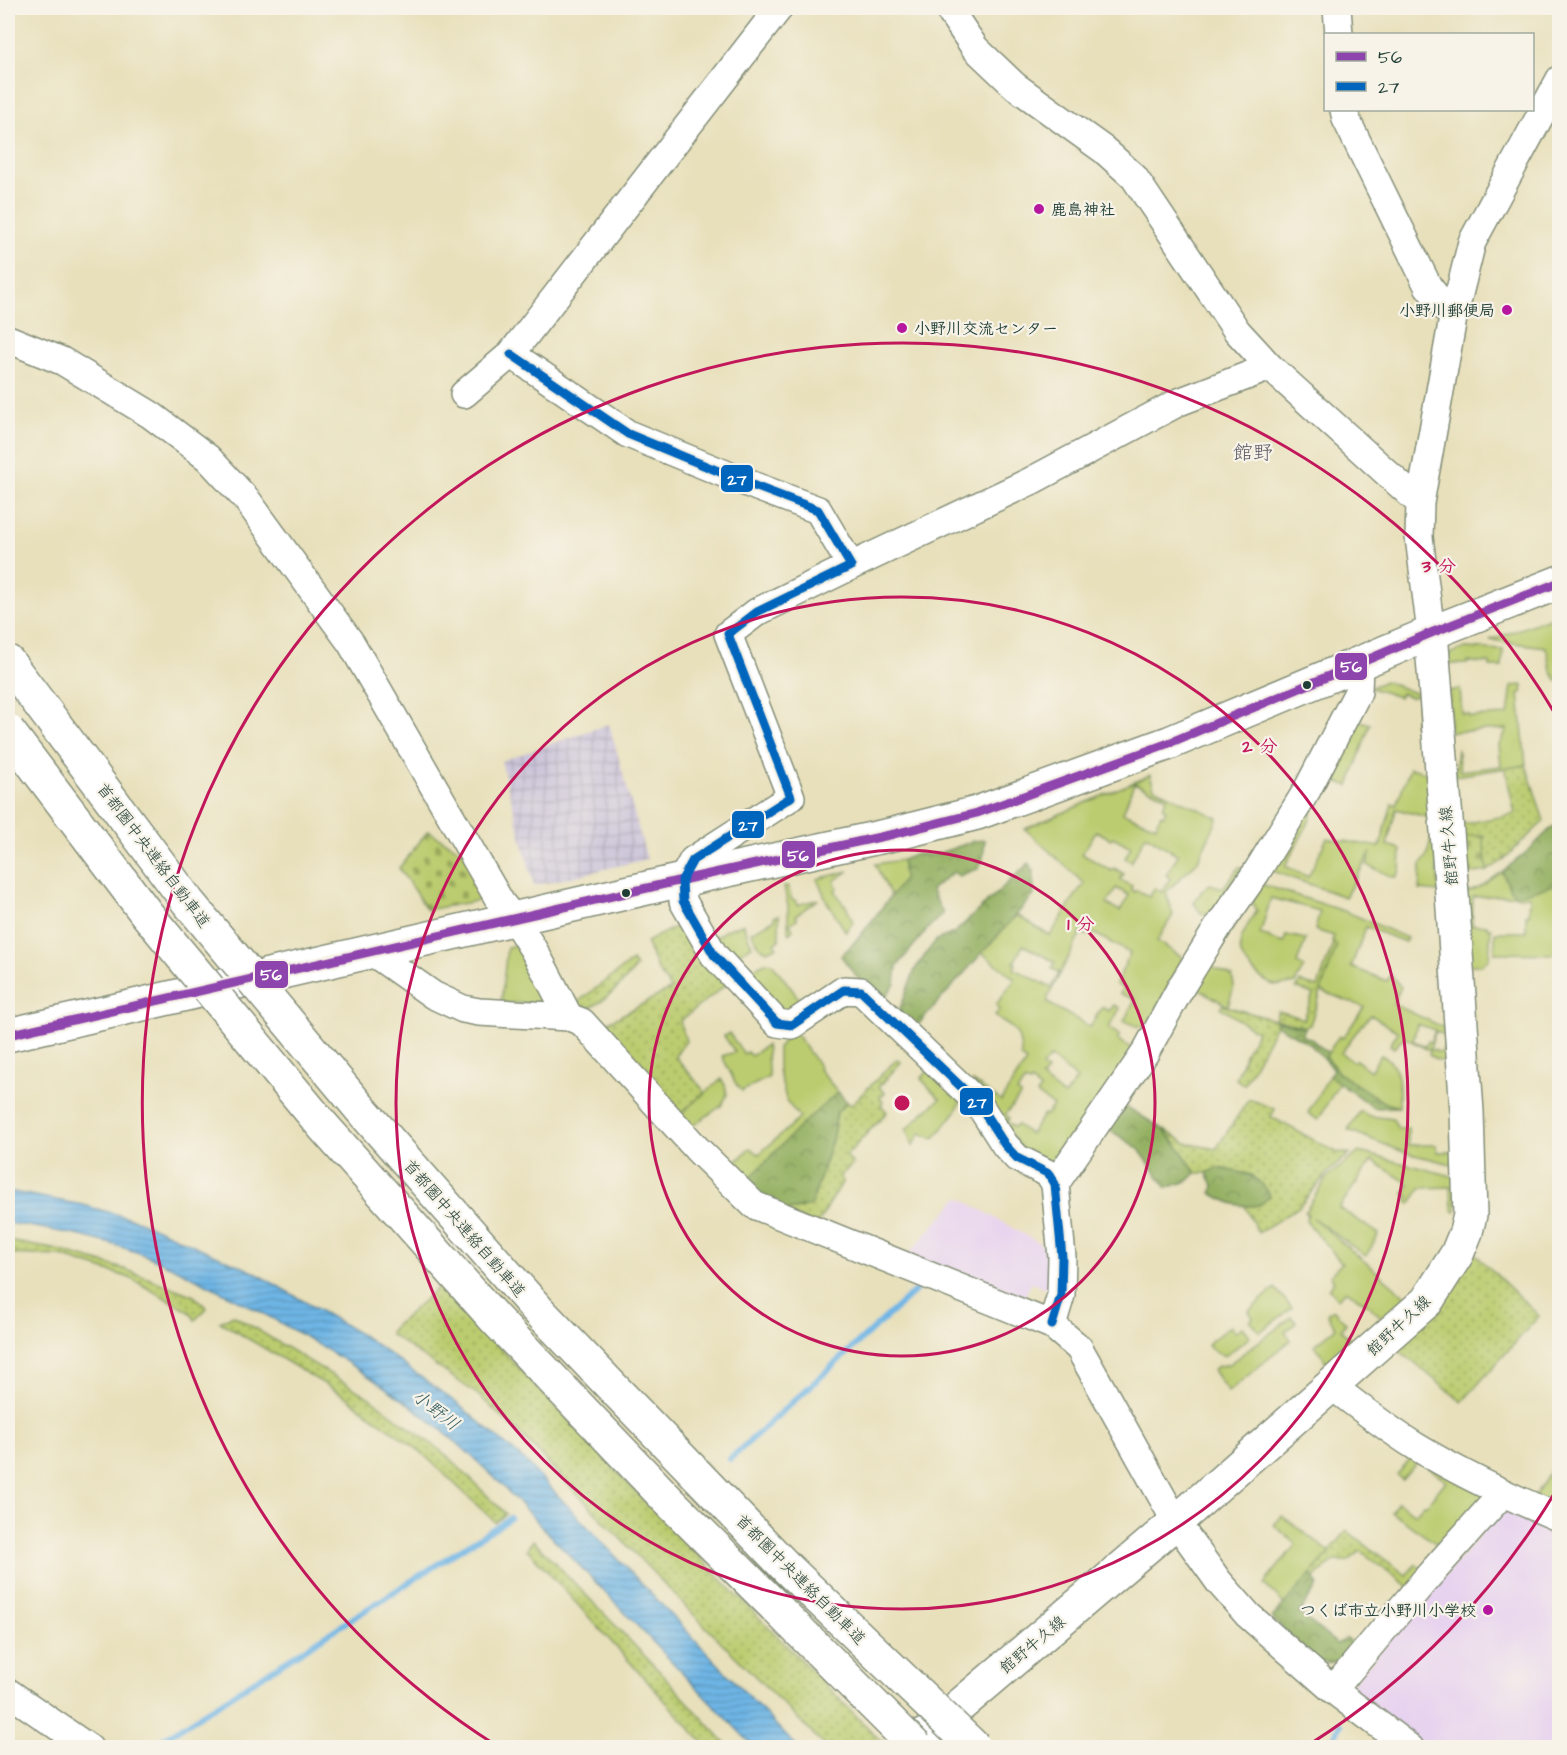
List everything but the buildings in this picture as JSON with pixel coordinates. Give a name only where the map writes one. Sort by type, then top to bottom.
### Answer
[{"type":"main road","points":[[8,1035],[682,880],[894,834],[977,813],[1169,743],[1431,633],[1560,582]]},
{"type":"main road","name":"館野牛久線","points":[[910,1748],[1176,1522],[1427,1301],[1457,1254],[1470,1215],[1467,1112],[1431,633]]},
{"type":"main road","name":"首都圏中央連絡自動車道","points":[[8,662],[188,902],[359,1107],[538,1310],[786,1567],[975,1748]]},
{"type":"main road","points":[[8,731],[147,913],[264,1055],[323,1126],[495,1319],[668,1500],[917,1748]]},
{"type":"street","points":[[465,394],[511,354],[779,8]]},
{"type":"street","points":[[948,8],[975,48],[1015,86],[1104,150],[1134,177],[1237,331],[1270,367],[1420,503]]},
{"type":"street","points":[[1337,8],[1339,33]]},
{"type":"street","points":[[1431,633],[1419,537],[1420,503],[1453,318],[1472,242],[1560,79]]},
{"type":"street","points":[[1344,111],[1346,119],[1428,286],[1453,318]]},
{"type":"street","points":[[8,339],[62,362],[151,415],[208,458],[247,500],[351,643],[501,903],[530,942],[569,1017]]},
{"type":"street","points":[[511,354],[628,434],[818,510],[851,566]]},
{"type":"street","points":[[1052,1325],[1061,1295],[1062,1257],[1055,1184],[1048,1174],[1017,1158],[1005,1145],[978,1104],[861,991],[844,990],[792,1025],[777,1023],[714,955],[683,901],[682,880],[693,860],[791,797],[728,634],[757,612],[1031,481],[1179,402],[1270,367]]},
{"type":"street","points":[[1055,1184],[1145,1053],[1181,987],[1307,790],[1358,692],[1359,664]]},
{"type":"street","points":[[372,952],[433,995],[463,1009],[569,1017],[582,1022],[697,1149],[754,1205],[1052,1325],[1079,1348],[1176,1522],[1219,1582],[1248,1616],[1333,1690],[1410,1748]]},
{"type":"street","points":[[1332,1386],[1413,1445],[1444,1463],[1503,1493],[1560,1518]]},
{"type":"street","points":[[1333,1690],[1425,1580],[1503,1493]]},
{"type":"street","points":[[8,1692],[89,1748]]},
{"type":"shaded area","points":[[609,724],[647,859],[534,886],[501,761]]},
{"type":"shaded area","points":[[959,1197],[1054,1252],[1052,1290],[1031,1283],[1023,1301],[907,1256]]},
{"type":"shaded area","name":"つくば市立小野川小学校","points":[[1505,1506],[1559,1529],[1559,1747],[1418,1747],[1347,1690]]},
{"type":"green space","points":[[1558,615],[1560,623],[1559,681],[1551,671],[1546,647],[1490,640]]},
{"type":"green space","points":[[1465,648],[1503,650],[1502,667],[1490,667],[1490,663],[1449,664],[1447,655]]},
{"type":"green space","points":[[1385,681],[1425,697],[1429,727],[1415,725],[1420,697],[1413,696],[1412,698],[1401,693],[1399,697],[1371,688],[1357,720],[1370,724],[1349,786],[1325,777],[1369,688]]},
{"type":"green space","points":[[1523,685],[1522,693],[1519,694],[1526,765],[1455,776],[1457,748],[1460,771],[1501,766],[1499,745],[1507,729],[1450,732],[1449,691],[1460,689],[1462,714],[1469,714],[1469,717],[1508,715],[1512,686]]},
{"type":"green space","points":[[1526,765],[1544,821],[1502,861],[1487,871],[1483,836],[1459,837],[1458,825],[1515,814],[1505,768]]},
{"type":"green space","points":[[1410,768],[1430,773],[1434,819],[1396,809],[1387,845],[1401,849],[1400,871],[1396,877],[1367,865],[1371,852],[1345,897],[1270,870],[1318,790],[1309,822],[1285,866],[1308,877],[1327,838],[1380,847],[1392,803],[1396,805]]},
{"type":"green space","points":[[1150,775],[1154,788],[1218,818],[1197,862],[1166,892],[1173,915],[1157,941],[1183,958],[1150,1023],[1139,1027],[1124,1021],[1135,999],[1120,994],[1122,988],[1116,984],[1130,953],[1090,931],[1087,935],[1081,933],[1048,997],[1048,1003],[1090,1027],[1102,1007],[1109,1011],[1114,1005],[1120,1008],[1109,1028],[1119,1035],[1118,1040],[1132,1048],[1059,1168],[1028,1157],[972,1081],[1001,1101],[1026,1062],[1021,1057],[1017,1034],[995,1015],[1000,1010],[996,1005],[1015,979],[982,953],[1017,915],[1050,936],[1085,884],[1025,829]],"holes":[[[1134,783],[1167,797],[1163,808],[1166,810],[1164,815],[1161,814],[1156,826],[1123,813]],[[1096,831],[1131,847],[1125,858],[1131,862],[1146,835],[1178,855],[1166,875],[1170,878],[1162,892],[1155,888],[1149,897],[1137,890],[1135,892],[1131,889],[1132,886],[1120,880],[1124,874],[1114,868],[1112,871],[1082,854]],[[1116,888],[1129,895],[1120,911],[1107,904]],[[1023,945],[1055,962],[1052,969],[1059,972],[1052,988],[1014,969],[1016,964],[1014,963]],[[1050,1057],[1077,1079],[1064,1096],[1041,1078],[1047,1071],[1042,1067]],[[1024,1082],[1030,1084],[1031,1082],[1040,1089],[1037,1094],[1053,1106],[1046,1115],[1044,1114],[1030,1134],[1017,1125],[1014,1127],[1007,1122],[1009,1118],[1005,1115],[1021,1095],[1017,1092]]]},
{"type":"green space","points":[[1559,823],[1559,884],[1516,895],[1510,890],[1502,872]]},
{"type":"green space","points":[[1434,825],[1439,892],[1419,890],[1421,865],[1427,856]]},
{"type":"green space","points":[[428,831],[463,852],[493,898],[427,910],[399,868]]},
{"type":"green space","points":[[1483,836],[1487,871],[1462,875],[1459,837]]},
{"type":"green space","points":[[985,840],[983,858],[978,869],[959,876],[953,872],[931,890],[943,913],[897,966],[895,984],[883,1000],[864,986],[841,956],[860,936],[904,879],[902,860],[917,854],[934,855],[974,841]]},
{"type":"green space","points":[[902,860],[904,879],[891,896],[875,864]]},
{"type":"green space","points":[[1029,863],[1033,870],[1034,895],[915,1028],[897,1016],[915,969],[936,940],[954,933]]},
{"type":"green space","points":[[1239,867],[1243,868],[1214,914],[1201,913],[1194,903],[1203,889],[1210,884],[1223,888]]},
{"type":"green space","points":[[849,871],[834,881],[838,888],[835,890],[845,904],[853,922],[846,932],[827,902],[817,879]]},
{"type":"green space","points":[[1502,872],[1510,890],[1516,895],[1559,884],[1559,954],[1495,953],[1495,932],[1526,932],[1526,915],[1529,915],[1530,896],[1473,897],[1472,925],[1487,925],[1487,928],[1491,928],[1489,959],[1481,965],[1468,965],[1464,894],[1479,888]]},
{"type":"green space","points":[[1261,884],[1347,912],[1407,938],[1405,942],[1366,927],[1351,967],[1387,981],[1391,975],[1401,987],[1393,1004],[1449,1030],[1449,1062],[1437,1060],[1429,1055],[1430,1051],[1404,1037],[1394,1048],[1390,1045],[1398,1032],[1371,1015],[1341,1053],[1353,1062],[1356,1060],[1370,1071],[1381,1055],[1388,1059],[1393,1064],[1398,1077],[1399,1107],[1385,1103],[1339,1073],[1326,1056],[1339,1036],[1343,1038],[1364,1007],[1321,991],[1337,945],[1332,942],[1334,936],[1315,930],[1320,911],[1271,898],[1260,934],[1284,943],[1286,935],[1306,939],[1297,963],[1304,967],[1295,983],[1280,986],[1271,984],[1252,970],[1241,955],[1240,945],[1243,934],[1257,911],[1252,901]],"holes":[[[1417,1024],[1435,1030],[1431,1042],[1428,1041],[1426,1046],[1413,1041]],[[1435,1032],[1448,1035],[1442,1053],[1430,1049]]]},
{"type":"green space","points":[[788,886],[792,900],[795,900],[797,905],[819,899],[796,915],[797,919],[790,924],[793,930],[789,934],[788,906],[784,887]]},
{"type":"green space","points":[[680,908],[729,982],[680,1021],[686,1041],[675,1056],[705,1092],[677,1117],[599,1027],[671,989],[658,971],[646,942],[677,926],[670,912]]},
{"type":"green space","points":[[779,915],[779,940],[775,943],[777,947],[767,951],[760,947],[751,932]]},
{"type":"green space","points":[[1238,918],[1212,964],[1214,968],[1232,976],[1234,986],[1228,1006],[1193,986]]},
{"type":"green space","points":[[743,924],[752,946],[730,958],[715,938],[726,930]]},
{"type":"green space","points":[[1333,943],[1337,944],[1310,1025],[1305,1027],[1275,1019],[1278,1011],[1304,1019],[1313,994],[1296,988],[1300,982],[1318,987]]},
{"type":"green space","points":[[520,944],[544,997],[544,1003],[501,1003],[507,947]]},
{"type":"green space","points":[[632,961],[636,967],[606,998],[583,1011],[575,1004]]},
{"type":"green space","points":[[767,962],[772,963],[804,1005],[792,1013],[781,1012],[745,972],[747,968],[757,967]]},
{"type":"green space","points":[[1222,1005],[1278,1021],[1244,1085],[1236,1079],[1246,1052],[1257,1032],[1221,1008]]},
{"type":"green space","points":[[1278,1021],[1305,1028],[1302,1036],[1310,1038],[1328,1053],[1326,1057],[1339,1073],[1385,1103],[1399,1107],[1374,1108],[1329,1076],[1333,1069],[1310,1044],[1276,1025]]},
{"type":"green space","points":[[729,1033],[744,1054],[747,1052],[751,1056],[766,1045],[769,1077],[742,1091],[722,1056],[735,1052],[724,1036]]},
{"type":"green space","points":[[795,1033],[820,1067],[818,1068],[838,1092],[804,1122],[743,1185],[705,1147],[711,1140],[735,1163],[750,1148],[759,1154],[800,1118],[787,1102],[778,1070],[778,1048],[784,1040]]},
{"type":"green space","points":[[897,1059],[901,1062],[879,1087],[885,1093],[880,1098],[883,1102],[881,1105],[887,1112],[846,1156],[853,1164],[839,1177],[843,1181],[817,1225],[782,1211],[811,1206],[832,1140],[837,1112],[847,1102],[851,1105]]},
{"type":"green space","points":[[929,1070],[961,1100],[956,1111],[934,1139],[920,1133],[913,1146],[906,1130],[940,1099],[921,1079]]},
{"type":"green space","points":[[1329,1076],[1339,1083],[1318,1120],[1308,1113]]},
{"type":"green space","points":[[721,1079],[727,1095],[721,1106],[688,1129],[677,1117]]},
{"type":"green space","points":[[838,1092],[847,1102],[837,1112],[832,1140],[811,1206],[782,1211],[743,1185],[804,1122]]},
{"type":"green space","points":[[1249,1099],[1275,1109],[1271,1117],[1336,1152],[1350,1154],[1328,1172],[1299,1207],[1258,1233],[1245,1206],[1260,1205],[1252,1175],[1218,1168],[1207,1173],[1196,1173],[1163,1129],[1186,1143],[1216,1149]]},
{"type":"green space","points":[[1122,1104],[1163,1129],[1196,1173],[1189,1180],[1167,1188],[1138,1148],[1108,1129]]},
{"type":"green space","points":[[1360,1111],[1369,1116],[1393,1119],[1398,1129],[1408,1128],[1408,1145],[1436,1145],[1438,1152],[1460,1152],[1460,1166],[1406,1153],[1348,1130]]},
{"type":"green space","points":[[1359,1152],[1456,1177],[1456,1212],[1452,1211],[1451,1187],[1421,1188],[1410,1204],[1406,1201],[1409,1197],[1404,1194],[1409,1184],[1372,1160],[1339,1208],[1379,1234],[1366,1256],[1313,1218],[1409,1299],[1387,1322],[1346,1290],[1338,1299],[1328,1289],[1334,1281],[1330,1275],[1342,1263],[1306,1221],[1308,1214],[1305,1212],[1327,1177]]},
{"type":"green space","points":[[1217,1168],[1254,1178],[1260,1182],[1270,1196],[1259,1204],[1246,1206],[1233,1204],[1216,1196],[1211,1193],[1214,1187],[1207,1173]]},
{"type":"green space","points":[[8,1241],[58,1250],[124,1269],[194,1296],[207,1308],[195,1320],[190,1312],[130,1278],[61,1256],[8,1254]]},
{"type":"green space","points":[[1473,1252],[1539,1316],[1462,1402],[1396,1348]]},
{"type":"green space","points":[[441,1285],[646,1503],[883,1743],[879,1747],[826,1747],[693,1614],[521,1435],[477,1394],[390,1334],[391,1330]]},
{"type":"green space","points":[[1275,1288],[1292,1308],[1260,1332],[1250,1321],[1253,1318],[1249,1311]]},
{"type":"green space","points":[[1333,1309],[1346,1323],[1341,1330],[1359,1349],[1332,1371],[1315,1345],[1336,1328],[1327,1314]]},
{"type":"green space","points":[[233,1315],[370,1398],[445,1454],[506,1514],[495,1522],[421,1452],[343,1395],[220,1322]]},
{"type":"green space","points":[[1292,1317],[1296,1323],[1285,1331],[1291,1340],[1228,1392],[1213,1370],[1229,1364]]},
{"type":"green space","points":[[1230,1326],[1235,1332],[1242,1327],[1250,1337],[1225,1356],[1215,1352],[1207,1344]]},
{"type":"green space","points":[[1413,1455],[1489,1495],[1441,1547],[1391,1512],[1398,1502],[1415,1514],[1424,1504],[1427,1504],[1446,1481],[1419,1460],[1402,1480],[1397,1475]]},
{"type":"green space","points":[[1553,1468],[1559,1474],[1559,1484],[1556,1483],[1545,1504],[1533,1498]]},
{"type":"green space","points":[[1282,1516],[1330,1552],[1284,1604],[1264,1584],[1296,1544],[1274,1525]]},
{"type":"green space","points":[[1347,1531],[1406,1575],[1416,1564],[1424,1571],[1410,1588],[1361,1551],[1348,1561],[1336,1561],[1317,1574],[1314,1579],[1310,1574]]},
{"type":"green space","points":[[533,1540],[729,1747],[707,1747],[527,1549]]},
{"type":"green space","points":[[1310,1574],[1318,1585],[1299,1613],[1337,1644],[1346,1638],[1358,1649],[1336,1662],[1318,1662],[1272,1618]]},
{"type":"water","name":"小野川","points":[[8,1191],[83,1205],[137,1220],[254,1272],[368,1339],[458,1404],[524,1460],[797,1747],[754,1747],[498,1481],[432,1422],[375,1380],[314,1342],[169,1265],[105,1242],[8,1223]]},
{"type":"waterway","points":[[730,1459],[915,1291]]},
{"type":"waterway","points":[[149,1748],[510,1518]]},
{"type":"waterway","points":[[1328,1748],[1341,1725]]},
{"type":"transit line","name":"27","points":[[511,354],[628,434],[818,510],[851,566],[757,612],[728,634],[791,797],[693,860],[682,880],[683,901],[714,955],[777,1023],[792,1025],[844,990],[861,991],[978,1103],[1005,1145],[1017,1158],[1049,1174],[1055,1184],[1062,1257],[1061,1295],[1052,1325]]},
{"type":"transit line","name":"56","points":[[8,1035],[682,880],[894,834],[977,813],[1169,743],[1431,633],[1560,582]]},
{"type":"place","name":"鹿島神社","points":[[1039,209]]},
{"type":"place","name":"小野川郵便局","points":[[1507,310]]},
{"type":"place","name":"小野川交流センター","points":[[902,328]]},
{"type":"place","name":"つくば市立小野川小学校","points":[[1488,1610]]},
{"type":"district","name":"館野","points":[[1253,452]]}]
